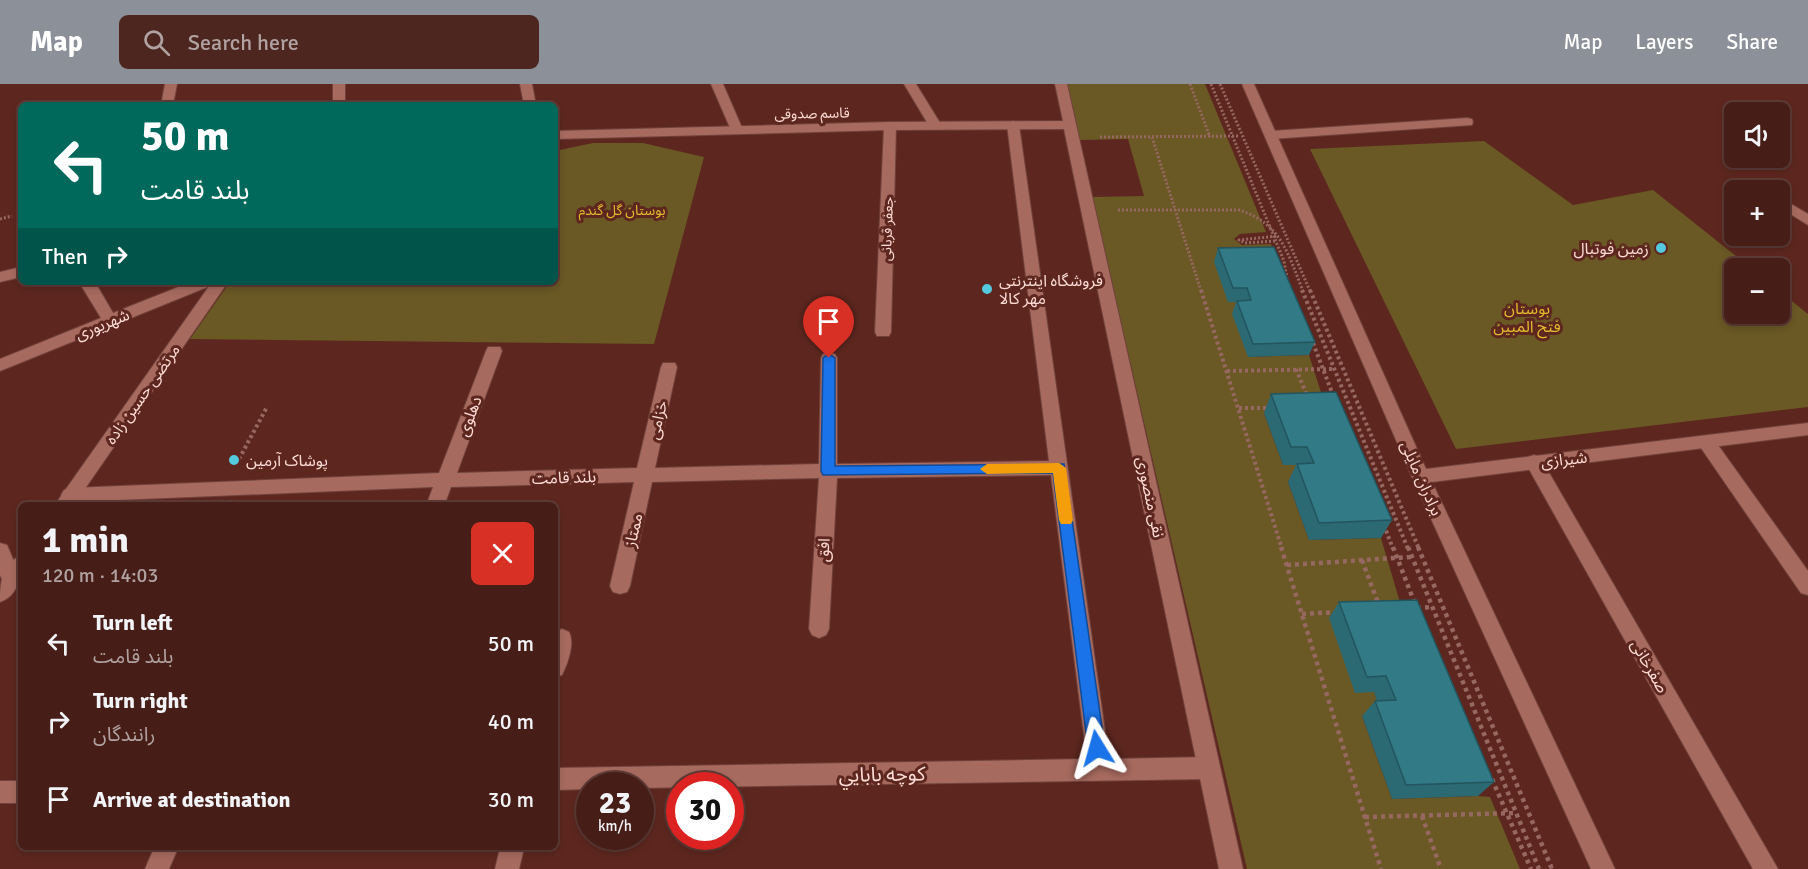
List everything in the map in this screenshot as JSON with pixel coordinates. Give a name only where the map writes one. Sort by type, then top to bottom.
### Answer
[{"type":"street","points":[[168,102],[171,84]]},
{"type":"street","points":[[339,84],[339,102]]},
{"type":"street","points":[[526,84],[529,102]]},
{"type":"street","points":[[717,84],[738,130]]},
{"type":"street","points":[[910,84],[936,126]]},
{"type":"street","name":"نقی منصوری","points":[[1061,84],[1231,869]]},
{"type":"street","name":"برادران مایلی","points":[[1248,84],[1420,477],[1603,869]]},
{"type":"street","points":[[1271,135],[1467,122]]},
{"type":"street","points":[[1013,125],[1100,771]]},
{"type":"street","name":"قاسم صدوقی","points":[[558,135],[1013,125],[1072,131]]},
{"type":"street","name":"جعفر قربانی","points":[[883,332],[890,126]]},
{"type":"street","points":[[1790,208],[1808,220]]},
{"type":"street","points":[[0,277],[18,273]]},
{"type":"street","points":[[89,285],[110,321]]},
{"type":"street","name":"شهریوری","points":[[0,365],[198,285]]},
{"type":"street","name":"مرتضی حسین زاده","points":[[66,500],[218,285]]},
{"type":"street","name":"دهلوی","points":[[437,502],[494,351]]},
{"type":"street","name":"افق","points":[[819,629],[828,471],[829,358]]},
{"type":"street","name":"خزامی","points":[[645,474],[669,367]]},
{"type":"street","name":"شیرازی","points":[[1420,477],[1808,429]]},
{"type":"street","points":[[1707,443],[1808,587]]},
{"type":"street","name":"صفرخانی","points":[[1533,462],[1766,869]]},
{"type":"street","name":"بلند قامت","points":[[66,500],[224,487],[645,474],[1059,468]]},
{"type":"street","name":"ممتاز","points":[[620,586],[645,474]]},
{"type":"street","points":[[0,552],[8,580]]},
{"type":"street","points":[[558,655],[562,638]]},
{"type":"street","name":"كوچه بابايي","points":[[558,779],[1209,768]]},
{"type":"street","points":[[0,792],[18,792]]},
{"type":"street","points":[[157,869],[165,850]]},
{"type":"street","points":[[507,869],[512,850]]},
{"type":"path","points":[[1190,84],[1210,137]]},
{"type":"path","points":[[1211,84],[1275,241],[1291,287]]},
{"type":"path","points":[[1220,84],[1335,348],[1552,869]]},
{"type":"path","points":[[1072,131],[1152,137],[1271,135]]},
{"type":"path","points":[[1152,137],[1239,408],[1381,869]]},
{"type":"path","points":[[1089,210],[1239,210],[1256,215],[1273,227],[1349,405],[1539,869]]},
{"type":"path","points":[[0,219],[12,216]]},
{"type":"path","points":[[1275,241],[1245,243],[1239,240],[1278,236]]},
{"type":"path","points":[[1312,342],[1334,397]]},
{"type":"path","points":[[1296,369],[1312,406]]},
{"type":"path","points":[[1227,371],[1334,369]]},
{"type":"path","points":[[1340,406],[1349,405]]},
{"type":"path","points":[[224,487],[267,407]]},
{"type":"path","points":[[1239,408],[1281,407]]},
{"type":"path","points":[[1381,517],[1419,615]]},
{"type":"path","points":[[1287,564],[1411,557]]},
{"type":"path","points":[[1362,560],[1381,610]]},
{"type":"path","points":[[1411,608],[1431,607]]},
{"type":"path","points":[[1302,614],[1347,612]]},
{"type":"path","points":[[1492,777],[1531,869]]},
{"type":"path","points":[[1365,817],[1516,813]]},
{"type":"path","points":[[1422,816],[1441,869]]},
{"type":"green space","points":[[1067,84],[1205,84],[1266,232],[1240,234],[1234,239],[1242,245],[1271,244],[1277,260],[1242,302],[1248,357],[1309,355],[1327,411],[1264,413],[1283,465],[1298,465],[1288,482],[1309,540],[1381,538],[1404,616],[1355,692],[1374,692],[1383,715],[1362,716],[1392,799],[1490,797],[1520,869],[1247,869],[1092,197],[1144,196],[1128,139],[1079,140]]},
{"type":"green space","name":"بوستان فتح المبین","points":[[1484,141],[1573,205],[1653,190],[1738,258],[1724,258],[1724,324],[1790,324],[1790,300],[1808,314],[1808,407],[1456,449],[1310,149]]},
{"type":"green space","name":"بوستان گل گندم","points":[[593,143],[643,143],[704,157],[654,344],[190,339],[228,285],[558,285],[558,150]]},
{"type":"building","points":[[1274,247],[1315,342],[1253,344],[1237,301],[1251,300],[1247,288],[1233,288],[1218,248]]},
{"type":"building","points":[[1336,392],[1392,520],[1319,523],[1297,464],[1314,463],[1307,447],[1291,447],[1271,394]]},
{"type":"building","points":[[1417,600],[1494,782],[1406,785],[1375,701],[1396,700],[1386,676],[1367,677],[1339,602]]},
{"type":"slow traffic","points":[[987,469],[1059,468],[1066,520]]},
{"type":"place","name":"زمین فوتبال","points":[[1661,248]]},
{"type":"place","name":"فروشگاه اینترنتی مهر کالا","points":[[987,289]]},
{"type":"place","name":"پوشاک آرمین","points":[[234,460]]},
{"type":"route","points":[[829,358],[828,471],[1059,468],[1097,748]]}]
